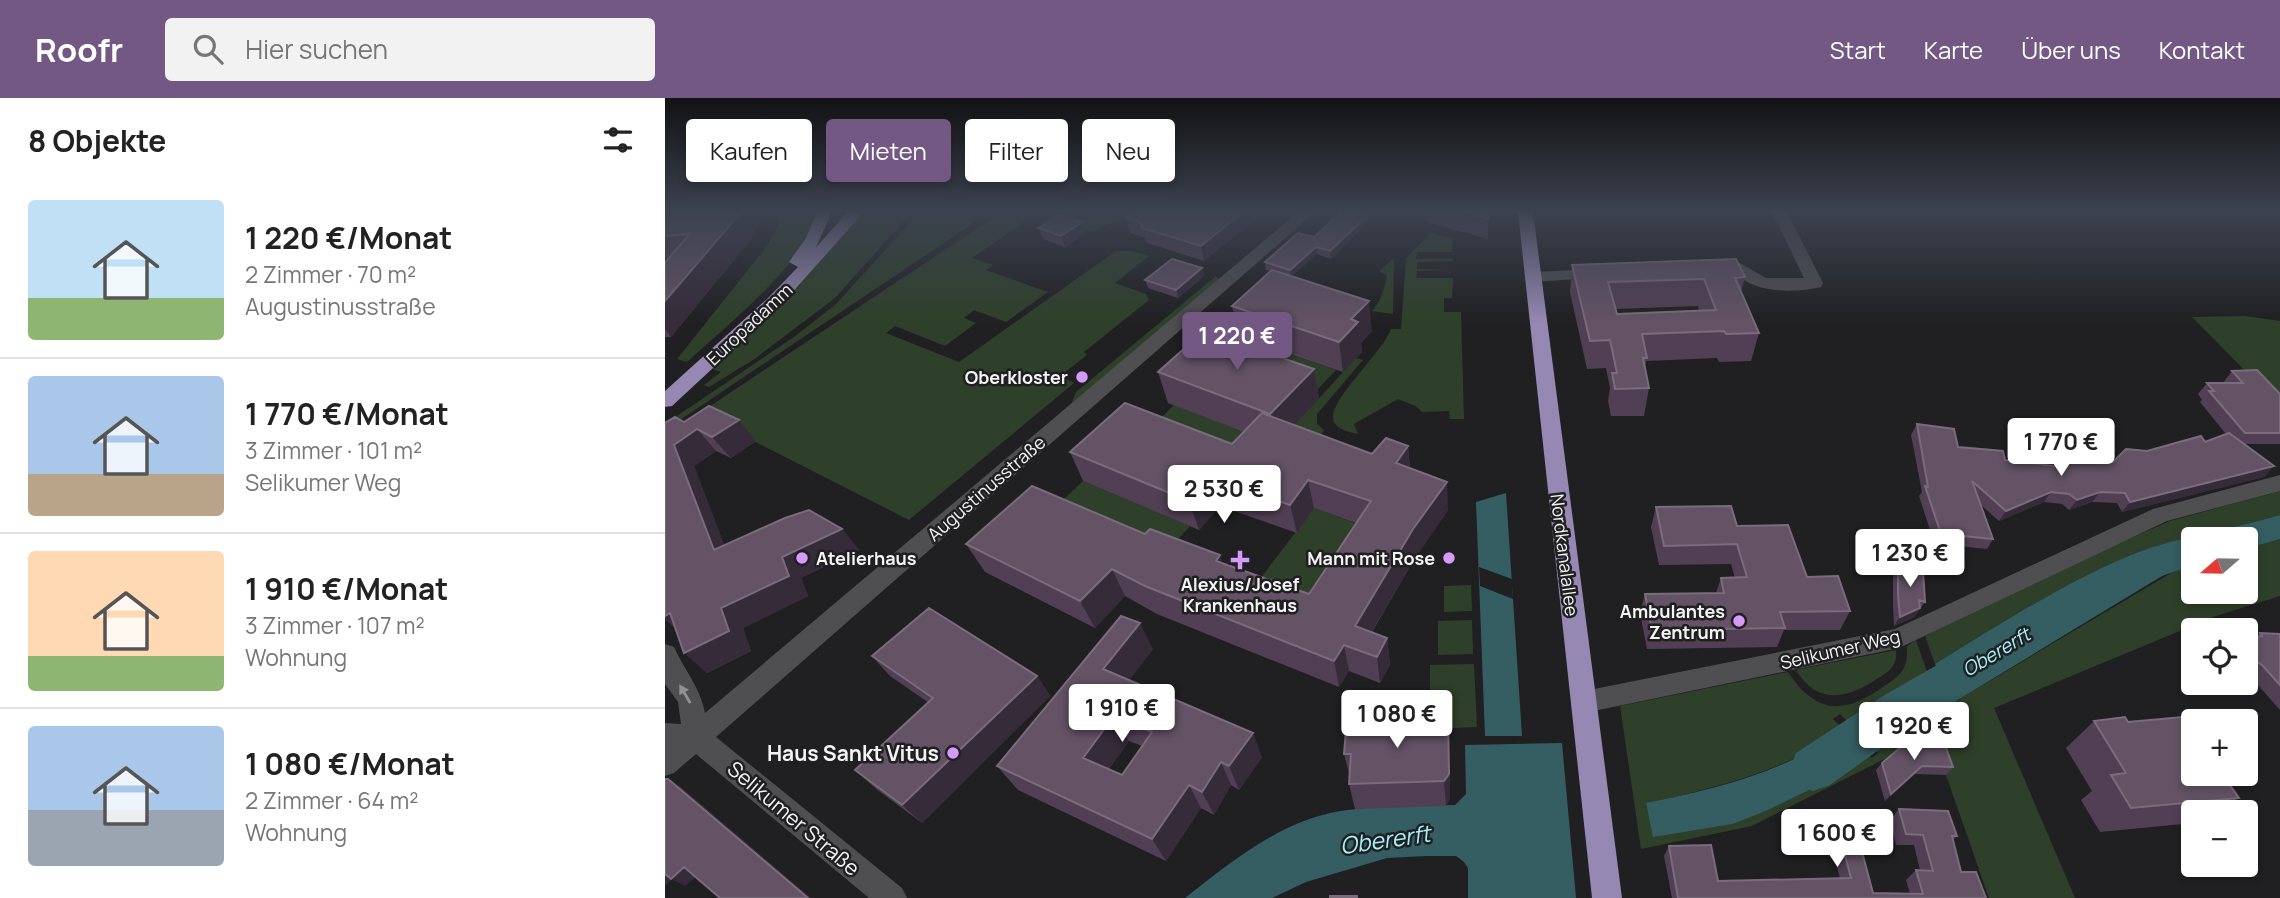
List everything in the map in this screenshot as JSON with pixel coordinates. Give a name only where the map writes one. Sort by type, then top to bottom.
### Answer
[{"type":"main road","points":[[765,300],[806,249]]},
{"type":"main road","name":"Europadamm","points":[[665,390],[727,341],[816,249]]},
{"type":"main road","name":"Europadamm","points":[[665,401],[809,268],[825,249]]},
{"type":"main road","name":"Nordkanalallee","points":[[1530,249],[1607,898]]},
{"type":"street","name":"Augustinusstraße","points":[[665,764],[1264,249]]},
{"type":"street","points":[[1692,270],[1740,268],[1752,281],[1762,283],[1815,283],[1798,249]]},
{"type":"street","points":[[1533,277],[1611,274]]},
{"type":"street","name":"Selikumer Weg","points":[[1584,702],[1899,638],[2161,515],[2280,483]]},
{"type":"street","points":[[665,654],[674,677],[690,698],[696,737],[665,735]]},
{"type":"street","name":"Selikumer Straße","points":[[696,737],[892,898]]},
{"type":"green space","points":[[764,249],[800,249],[763,292],[721,332],[687,362],[677,359]]},
{"type":"green space","points":[[829,249],[879,249],[835,298],[753,360],[709,387],[704,385],[721,372],[713,369],[783,300]]},
{"type":"green space","points":[[886,249],[934,249],[665,430],[665,424],[794,337],[836,304]]},
{"type":"green space","points":[[946,249],[984,249],[972,258],[993,265],[986,270],[1048,292],[1006,322],[974,310],[964,318],[976,323],[945,346],[895,326],[886,333],[959,362],[1116,251],[1132,251],[1149,256],[1115,283],[1146,294],[1149,300],[1084,352],[1087,355],[1060,376],[1074,383],[909,520],[726,427],[665,436]]},
{"type":"green space","points":[[1415,249],[1452,249],[1452,252],[1417,252],[1416,259],[1452,258],[1453,261],[1417,262],[1417,269],[1453,270],[1417,271],[1416,278],[1453,278],[1452,298],[1444,298],[1444,312],[1461,312],[1464,419],[1450,419],[1449,411],[1422,412],[1416,406],[1398,399],[1354,424],[1358,434],[1345,430],[1334,422],[1333,414],[1338,403],[1391,329],[1401,329],[1406,258]]},
{"type":"green space","points":[[1394,258],[1393,314],[1372,311],[1382,295],[1387,276],[1379,271]]},
{"type":"green space","points":[[1216,276],[1220,281],[1070,407],[1076,392]]},
{"type":"green space","points":[[2245,316],[2280,321],[2280,406],[2192,317]]},
{"type":"green space","points":[[1239,337],[1336,370],[1311,396],[1212,361]]},
{"type":"green space","points":[[1356,358],[1363,360],[1317,414],[1317,424],[1324,430],[1317,440],[1290,430]]},
{"type":"green space","points":[[1174,405],[1269,441],[1240,473],[1144,435]]},
{"type":"green space","points":[[1083,481],[1190,526],[1157,562],[1047,515]]},
{"type":"green space","points":[[2280,491],[2280,515],[2232,527],[2181,527],[2181,540],[2145,550],[2101,568],[2053,593],[1935,664],[1925,636],[2053,572],[2170,521]]},
{"type":"green space","points":[[1314,508],[1374,530],[1306,636],[1247,596]]},
{"type":"green space","points":[[2280,539],[2280,596],[2258,603],[2258,545]]},
{"type":"green space","points":[[2181,567],[2181,604],[2254,604],[2211,618],[2181,618],[2181,631],[1994,708],[2075,898],[1989,898],[1932,735],[1752,826],[1641,849],[1620,706],[1788,672],[1808,696],[1830,706],[1841,706],[1866,697],[1898,676],[1906,661],[1907,646],[1916,640],[1927,672],[1852,726],[1840,714],[1833,719],[1844,730],[1798,757],[1749,776],[1646,804],[1654,836],[1733,824],[1766,811],[1807,791],[1867,754],[1872,758],[1878,753],[1875,749],[1941,710],[1946,727],[1958,723],[1951,704]]},
{"type":"green space","points":[[1471,585],[1472,611],[1444,612],[1444,586]]},
{"type":"green space","points":[[1472,620],[1473,654],[1438,655],[1438,621]]},
{"type":"green space","points":[[1896,650],[1895,661],[1887,673],[1861,688],[1840,695],[1821,693],[1812,688],[1796,670]]},
{"type":"green space","points":[[1474,664],[1477,727],[1430,729],[1430,665]]},
{"type":"water","points":[[1506,493],[1522,736],[1485,736],[1476,502]]},
{"type":"water","points":[[2280,515],[2280,539],[2258,545],[2258,527],[2232,527]]},
{"type":"water","points":[[2181,539],[2181,569],[2162,576],[1951,704],[1935,664],[2077,580],[2145,550]]},
{"type":"water","points":[[1927,672],[1941,710],[1875,749],[1852,726]]},
{"type":"water","points":[[1844,730],[1867,754],[1807,791],[1733,824],[1653,837],[1646,803],[1724,785],[1774,768],[1821,745]]},
{"type":"water","points":[[1562,743],[1576,898],[1468,898],[1468,868],[1464,862],[1456,856],[1426,856],[1387,858],[1306,882],[1272,898],[1185,898],[1261,843],[1302,822],[1361,808],[1455,805],[1466,794],[1465,745]]},
{"type":"pier","points":[[1479,567],[1512,579],[1513,599],[1480,586]]},
{"type":"building","points":[[676,249],[709,249],[665,301],[665,262]]},
{"type":"building","points":[[1279,249],[1313,249],[1290,270],[1265,262]]},
{"type":"building","points":[[1172,259],[1202,268],[1176,290],[1145,280]]},
{"type":"building","points":[[1736,259],[1745,277],[1735,278],[1759,333],[1726,334],[1724,331],[1642,334],[1649,388],[1615,389],[1612,373],[1617,373],[1610,340],[1590,341],[1572,265]],"holes":[[[1704,279],[1716,310],[1617,314],[1608,282]]]},
{"type":"building","points":[[1272,270],[1369,301],[1351,319],[1358,322],[1339,342],[1232,306]]},
{"type":"building","points":[[1204,331],[1314,369],[1270,414],[1158,372]]},
{"type":"building","points":[[2257,370],[2280,394],[2280,433],[2245,433],[2209,391],[2214,391],[2207,383],[2243,383],[2232,371]]},
{"type":"building","points":[[1125,403],[1232,444],[1262,413],[1372,454],[1386,438],[1408,446],[1396,463],[1447,482],[1413,529],[1355,626],[1387,638],[1377,657],[1344,645],[1334,661],[1145,586],[1112,569],[1080,601],[966,544],[1032,486],[1145,534],[1150,529],[1220,555],[1216,561],[1309,594],[1371,501],[1308,480],[1290,505],[1212,477],[1189,501],[1070,452]]},
{"type":"building","points":[[709,406],[739,420],[712,437],[697,429],[674,445],[714,550],[809,510],[842,529],[782,557],[789,576],[721,608],[729,631],[684,653],[670,613],[665,616],[665,423],[675,417],[684,422]]},
{"type":"building","points":[[1917,424],[1954,429],[1958,447],[2003,451],[2005,460],[2063,467],[2057,456],[2113,462],[2126,449],[2147,451],[2201,436],[2205,442],[2229,433],[2274,466],[2130,502],[2125,493],[2100,492],[2077,500],[2069,494],[2051,492],[2006,511],[1972,481],[1993,539],[1953,535],[1963,564],[1939,562],[1930,533],[1941,534],[1925,486],[1928,487]]},
{"type":"building","points":[[1731,506],[1737,526],[1788,525],[1807,577],[1838,576],[1850,611],[1780,612],[1785,628],[1652,630],[1645,594],[1724,593],[1721,578],[1747,577],[1737,544],[1664,546],[1656,507]]},
{"type":"building","points":[[1898,564],[1923,570],[1925,602],[1919,600],[1920,608],[1900,617],[1898,595]]},
{"type":"building","name":"Haus Sankt Vitus","points":[[929,608],[1037,676],[902,805],[855,770],[933,698],[872,656]]},
{"type":"building","points":[[1121,616],[1140,623],[1103,669],[1253,733],[1229,766],[1221,762],[1202,792],[1189,785],[1152,839],[997,766]],"holes":[[[1114,716],[1152,732],[1122,775],[1083,758]]]},
{"type":"building","points":[[2260,633],[2280,634],[2280,685],[2258,662],[2258,637],[2262,636]]},
{"type":"building","points":[[2125,717],[2128,722],[2181,717],[2181,786],[2230,786],[2239,798],[2181,800],[2181,803],[2131,808],[2111,775],[2126,773],[2094,721]]},
{"type":"building","points":[[1347,718],[1448,718],[1449,774],[1444,781],[1349,784],[1351,754],[1344,754]]},
{"type":"building","points":[[1907,742],[1945,745],[1953,767],[1922,766],[1891,794],[1882,763]]},
{"type":"building","points":[[665,779],[808,898],[720,898],[684,867],[671,879],[665,874]]},
{"type":"building","points":[[1899,809],[1948,811],[1957,836],[1952,836],[1961,872],[1976,872],[1986,898],[1678,898],[1669,846],[1711,845],[1718,881],[1851,878],[1836,821],[1854,822],[1873,893],[1923,894],[1916,870],[1933,871],[1923,835],[1906,834]]},
{"type":"building","points":[[1357,896],[1357,898],[1330,898]]},
{"type":"waterway","name":"Obererft","points":[[1813,769],[1899,710],[1985,659]]},
{"type":"place","name":"Oberkloster","points":[[1082,377]]},
{"type":"place","name":"Atelierhaus","points":[[802,558]]},
{"type":"place","name":"Mann mit Rose","points":[[1449,558]]},
{"type":"place","name":"Alexius/Josef Krankenhaus","points":[[1240,560]]},
{"type":"place","name":"Ambulantes Zentrum","points":[[1739,621]]},
{"type":"place","name":"Haus Sankt Vitus","points":[[953,753]]}]
